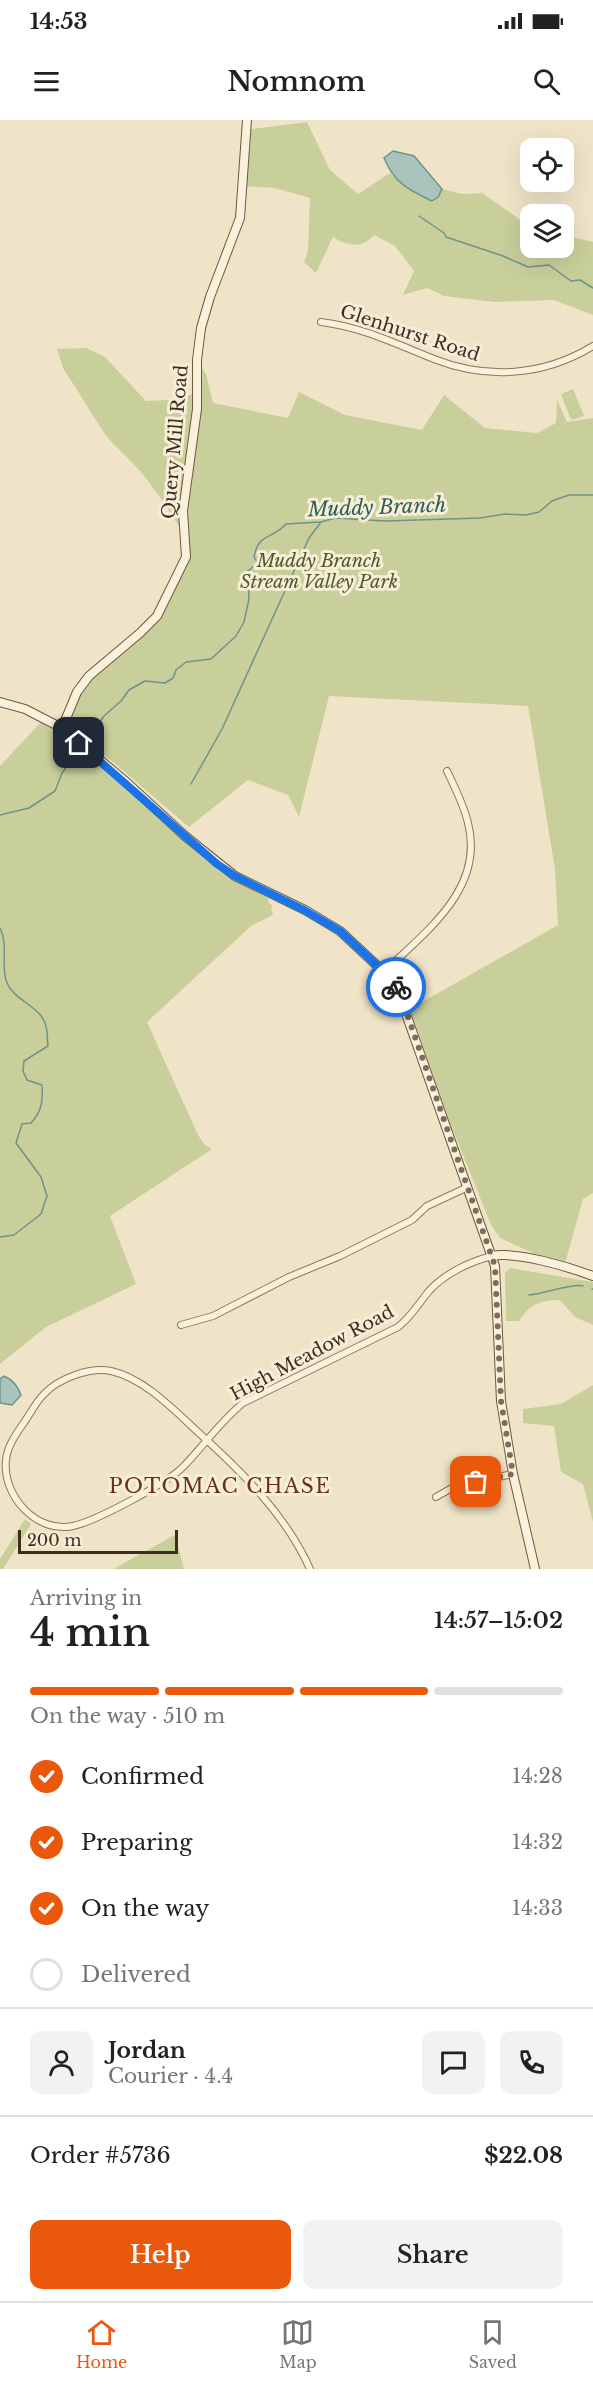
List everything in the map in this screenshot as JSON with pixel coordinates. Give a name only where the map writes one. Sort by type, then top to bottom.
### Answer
[{"type":"street","name":"Query Mill Road","points":[[62,728],[77,692],[89,676],[141,633],[157,616],[186,557],[183,511],[197,410],[197,360],[201,328],[210,297],[240,218],[247,120]]},
{"type":"street","name":"Glenhurst Road","points":[[321,322],[379,335],[459,368],[491,373],[537,369],[559,363],[593,346]]},
{"type":"street","points":[[0,702],[26,709],[62,728],[217,864],[235,876],[331,924],[354,942],[384,972],[398,990],[495,1266],[501,1401],[513,1474],[535,1569]]},
{"type":"street","points":[[384,972],[442,916],[454,901],[466,878],[472,850],[469,825],[465,810],[447,771]]},
{"type":"street","points":[[182,1325],[213,1316],[288,1277],[340,1256],[412,1220],[427,1206],[468,1187]]},
{"type":"street","points":[[492,1256],[507,1254],[577,1270],[593,1276]]},
{"type":"street","name":"High Meadow Road","points":[[207,1440],[141,1386],[125,1376],[110,1371],[94,1371],[71,1377],[44,1394],[9,1449],[6,1460],[7,1476],[11,1492],[23,1509],[33,1517],[53,1528],[74,1526],[163,1483],[183,1468],[243,1403],[398,1327],[442,1279],[478,1260],[492,1256]]},
{"type":"street","points":[[207,1440],[273,1509],[296,1541],[310,1569]]},
{"type":"street","points":[[436,1497],[457,1485],[513,1474]]},
{"type":"green space","points":[[250,120],[252,129],[307,122],[330,170],[358,194],[390,173],[407,189],[438,197],[442,189],[462,194],[482,193],[520,220],[520,258],[574,258],[574,237],[593,242],[593,315],[554,300],[495,302],[444,296],[427,288],[403,295],[414,271],[395,246],[374,235],[354,245],[333,237],[316,273],[304,262],[308,251],[310,198],[275,188],[242,186]]},
{"type":"green space","name":"Muddy Branch Stream Valley Park","points":[[86,348],[105,357],[146,401],[169,400],[197,393],[197,360],[206,374],[213,403],[288,418],[299,392],[345,415],[422,430],[444,395],[485,428],[537,433],[556,423],[557,400],[567,422],[593,418],[593,1193],[583,1199],[564,1267],[500,1238],[491,1225],[447,1115],[410,1009],[558,925],[555,869],[528,706],[329,696],[299,817],[288,795],[248,780],[189,827],[92,744],[89,746],[68,728],[69,720],[81,694],[92,679],[160,616],[189,542],[142,473],[106,436],[63,368],[57,349]]},
{"type":"green space","points":[[573,389],[584,416],[571,420],[561,394]]},
{"type":"green space","points":[[41,722],[99,765],[208,860],[268,898],[269,903],[273,906],[271,908],[273,915],[251,926],[147,1022],[198,1135],[204,1144],[212,1149],[110,1216],[136,1284],[46,1327],[0,1364],[0,766]]},
{"type":"green space","points":[[510,1268],[593,1282],[593,1325],[575,1317],[560,1300],[536,1304],[519,1321],[506,1321],[505,1273]]},
{"type":"green space","points":[[593,1385],[593,1522],[583,1484],[561,1472],[554,1426],[523,1423],[523,1409],[561,1404]]},
{"type":"green space","points":[[25,1519],[31,1524],[3,1569],[0,1569],[0,1559]]},
{"type":"green space","points":[[175,1535],[184,1569],[113,1569]]},
{"type":"water","points":[[393,151],[414,156],[442,189],[438,197],[432,201],[409,189],[392,174],[384,158]]},
{"type":"water","points":[[4,1376],[15,1384],[21,1395],[12,1405],[0,1403],[0,1379]]},
{"type":"waterway","points":[[419,216],[444,233],[446,237],[528,267],[549,265],[571,281],[580,280],[593,288]]},
{"type":"waterway","name":"Muddy Branch","points":[[84,744],[104,716],[121,701],[129,690],[145,681],[165,683],[173,678],[176,670],[186,662],[211,659],[236,636],[244,622],[249,599],[248,582],[244,574],[258,563],[254,557],[262,540],[286,524],[321,522],[335,518],[385,521],[480,518],[505,514],[526,515],[539,512],[552,501],[569,495],[593,495]]},
{"type":"waterway","points":[[191,784],[222,729],[309,538],[321,522]]},
{"type":"waterway","name":"Muddy Branch","points":[[0,815],[29,808],[55,791],[62,773],[81,747]]},
{"type":"waterway","name":"Muddy Branch","points":[[0,928],[4,942],[4,970],[7,983],[15,994],[42,1017],[47,1029],[48,1046],[24,1061],[23,1071],[27,1080],[42,1085],[42,1101],[40,1110],[31,1123],[22,1124],[16,1143],[41,1177],[47,1196],[41,1214],[14,1235],[0,1237]]},
{"type":"waterway","points":[[529,1295],[572,1286],[583,1286]]},
{"type":"way so far","points":[[396,987],[495,1266],[501,1401],[513,1474],[476,1482]]},
{"type":"district","name":"POTOMAC CHASE","points":[[220,1486]]},
{"type":"route","points":[[79,743],[124,780],[217,864],[249,884],[331,924],[354,942],[396,987]]}]
